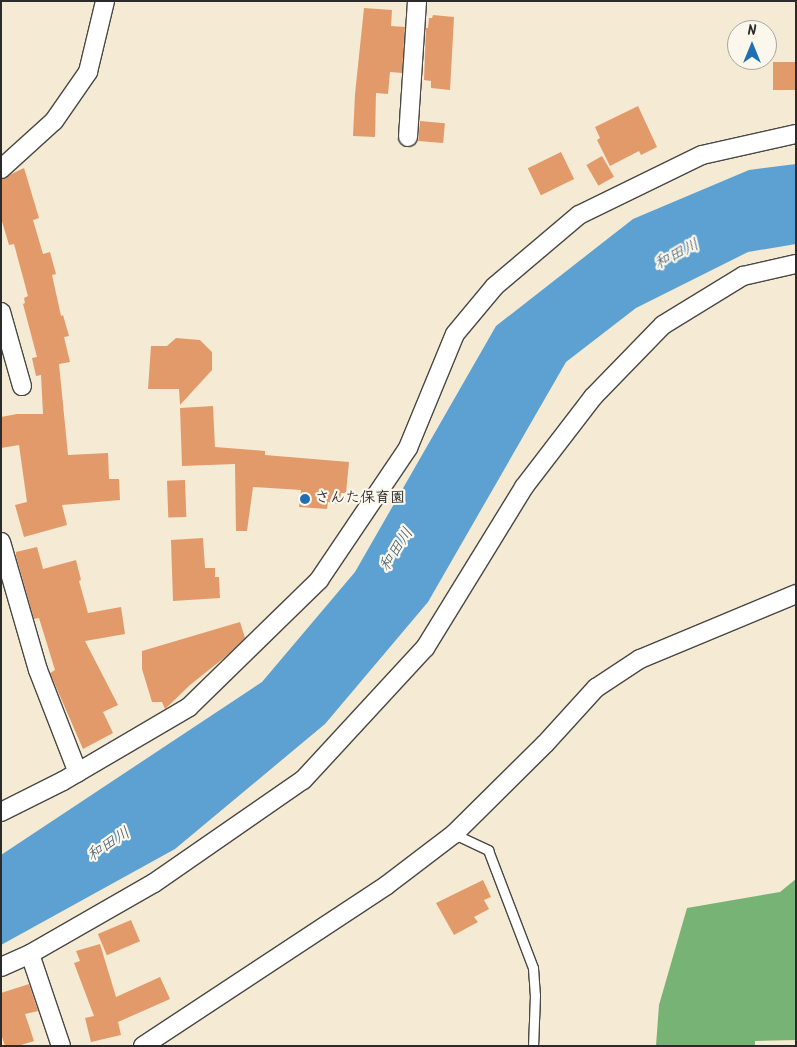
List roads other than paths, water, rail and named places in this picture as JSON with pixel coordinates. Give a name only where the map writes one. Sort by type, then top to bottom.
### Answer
[{"type":"street","points":[[1,169],[54,121],[88,72],[105,1]]},
{"type":"street","points":[[408,137],[417,1]]},
{"type":"street","points":[[1,812],[78,773],[189,707],[319,580],[408,448],[455,334],[495,286],[579,215],[702,156],[796,134]]},
{"type":"street","points":[[1,967],[30,954],[154,883],[303,780],[425,648],[524,487],[593,397],[663,325],[743,276],[796,264]]},
{"type":"street","points":[[1,312],[22,386]]},
{"type":"street","points":[[1,542],[38,670],[78,773]]},
{"type":"street","points":[[144,1046],[387,885],[454,834],[545,744],[596,688],[640,659],[796,594]]},
{"type":"street","points":[[30,954],[62,1046]]},
{"type":"lane","points":[[454,834],[488,850],[533,968],[535,995],[533,1046]]},
{"type":"water","name":"和田川","points":[[796,164],[796,244],[748,252],[636,308],[566,362],[428,602],[325,724],[175,849],[1,945],[1,855],[262,682],[355,572],[496,326],[633,219],[749,170]]},
{"type":"place","name":"さんた保育園","points":[[305,499]]}]
